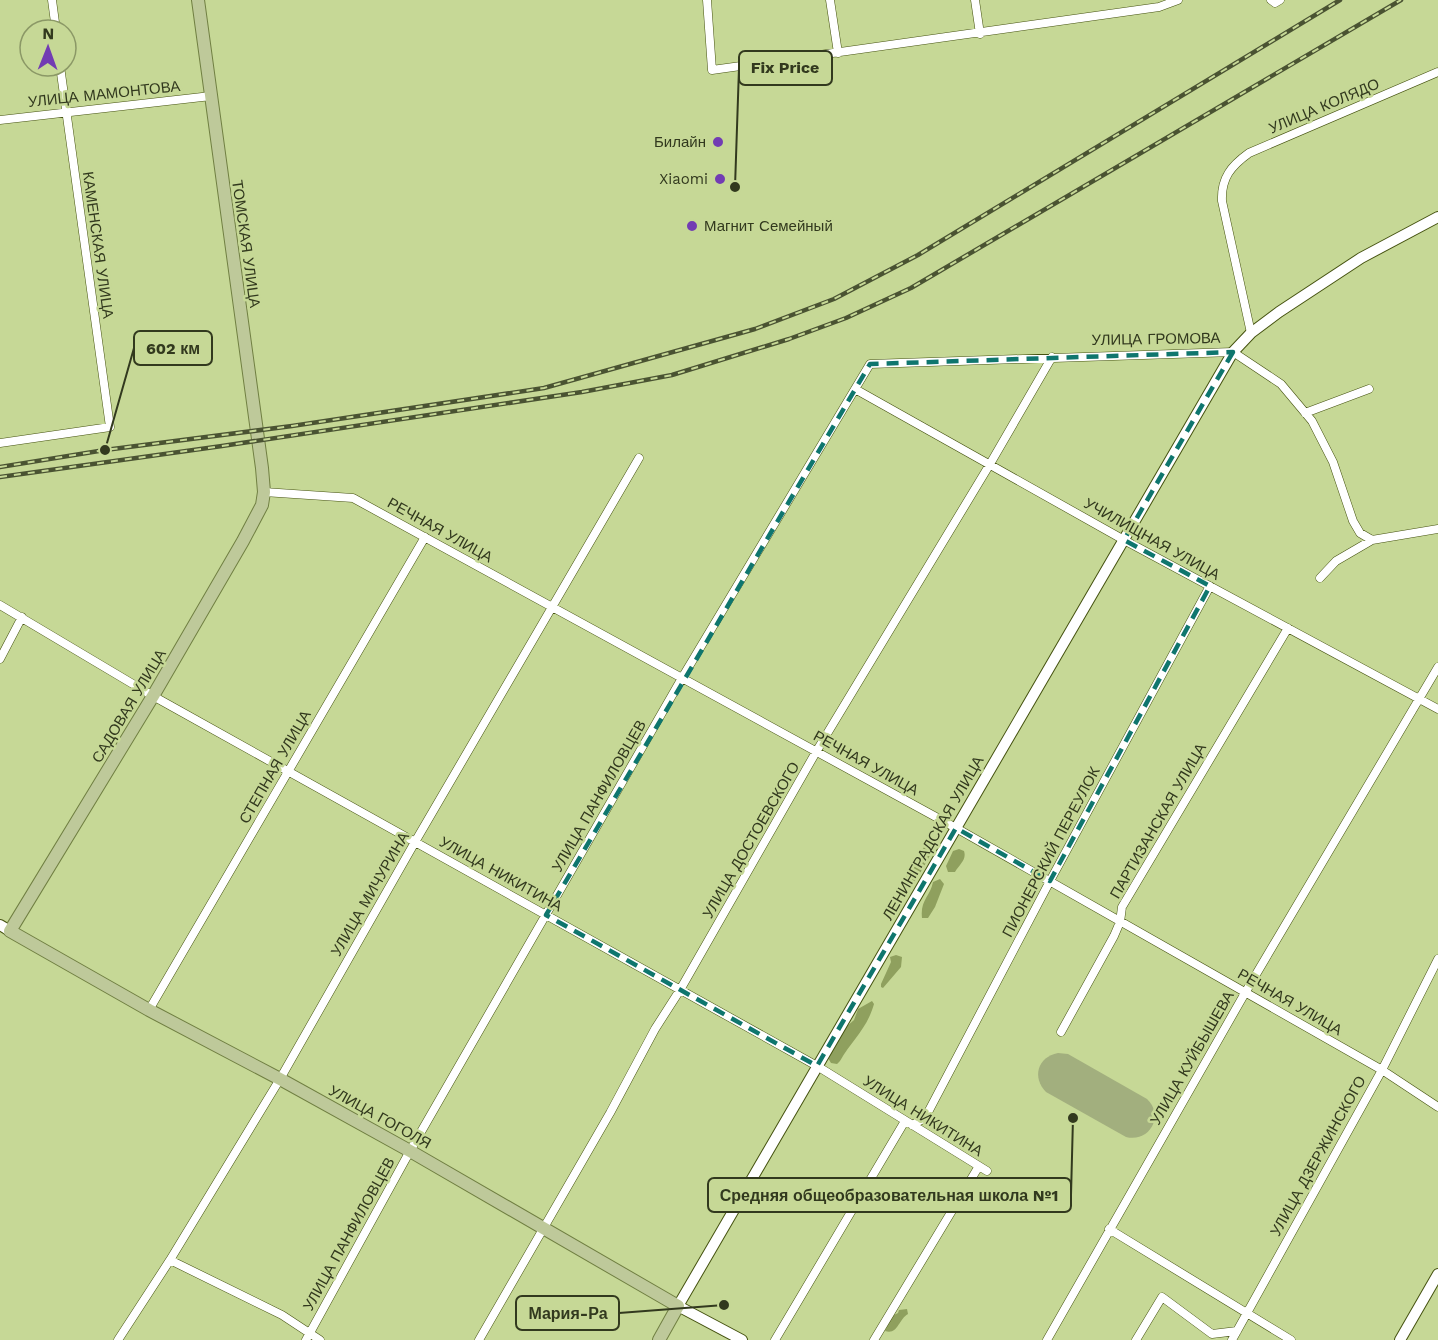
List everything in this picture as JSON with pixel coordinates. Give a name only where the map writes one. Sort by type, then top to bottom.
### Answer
[{"type":"main road","name":"ТОМСКАЯ УЛИЦА","points":[[198,0],[264,492]]},
{"type":"main road","name":"САДОВАЯ УЛИЦА","points":[[5,928],[153,696],[243,541],[262,505],[264,492]]},
{"type":"main road","name":"УЛИЦА ГОГОЛЯ","points":[[5,928],[149,1010],[410,1151],[678,1306]]},
{"type":"main road","name":"ЛЕНИНГРАДСКАЯ УЛИЦА","points":[[659,1340],[678,1306]]},
{"type":"street","points":[[52,0],[54,18]]},
{"type":"street","points":[[707,0],[712,70],[1160,7],[1178,0]]},
{"type":"street","points":[[830,0],[838,53]]},
{"type":"street","points":[[975,0],[980,34]]},
{"type":"street","name":"УЛИЦА КОЛЯДО","points":[[1251,333],[1222,201],[1221,188],[1226,174],[1249,153],[1438,72]]},
{"type":"street","name":"КАМЕНСКАЯ УЛИЦА","points":[[0,443],[110,427],[62,78]]},
{"type":"street","name":"УЛИЦА МАМОНТОВА","points":[[0,120],[211,96]]},
{"type":"street","name":"УЛИЦА ГРОМОВА","points":[[870,364],[1233,352],[1251,333],[1279,312],[1361,258],[1438,217]]},
{"type":"street","points":[[1233,352],[1281,384],[1312,421],[1333,462],[1353,521],[1360,533],[1372,540]]},
{"type":"street","name":"ЛЕНИНГРАДСКАЯ УЛИЦА","points":[[678,1306],[1233,352]]},
{"type":"street","name":"УЛИЦА ДОСТОЕВСКОГО","points":[[479,1340],[655,1029],[680,990],[816,752],[990,465],[1052,357]]},
{"type":"street","name":"УЛИЦА ПАНФИЛОВЦЕВ","points":[[308,1337],[410,1151],[682,678],[870,364]]},
{"type":"street","name":"УЧИЛИЩНАЯ УЛИЦА","points":[[855,389],[1124,540],[1438,709]]},
{"type":"street","points":[[1305,413],[1369,389]]},
{"type":"street","name":"УЛИЦА МИЧУРИНА","points":[[118,1340],[170,1260],[280,1079],[415,842],[639,459]]},
{"type":"street","name":"РЕЧНАЯ УЛИЦА","points":[[264,492],[353,498],[956,828],[1382,1070],[1438,1107]]},
{"type":"street","points":[[1320,578],[1336,561],[1372,540],[1438,529]]},
{"type":"street","name":"СТЕПНАЯ УЛИЦА","points":[[149,1010],[425,537]]},
{"type":"street","name":"ПИОНЕРСКИЙ ПЕРЕУЛОК","points":[[775,1340],[909,1123],[925,1118],[1210,586]]},
{"type":"street","name":"УЛИЦА НИКИТИНА","points":[[0,605],[153,696],[817,1066],[987,1171]]},
{"type":"street","points":[[0,659],[22,617]]},
{"type":"street","name":"ПАРТИЗАНСКАЯ УЛИЦА","points":[[1061,1032],[1114,936],[1120,922],[1122,907],[1288,628]]},
{"type":"street","name":"УЛИЦА КУЙБЫШЕВА","points":[[1047,1340],[1245,993],[1438,667]]},
{"type":"street","name":"УЛИЦА ДЗЕРЖИНСКОГО","points":[[1232,1340],[1382,1070],[1438,959]]},
{"type":"street","name":"УЛИЦА ДЗЕРЖИНСКОГО","points":[[1426,984],[1438,975]]},
{"type":"street","points":[[874,1340],[979,1166]]},
{"type":"street","points":[[1109,1228],[1291,1340]]},
{"type":"street","points":[[170,1260],[282,1315],[308,1337],[320,1340]]},
{"type":"street","points":[[1400,1340],[1438,1274]]},
{"type":"street","points":[[1136,1340],[1162,1297],[1212,1334],[1237,1331]]},
{"type":"street","name":"УЛИЦА ГОГОЛЯ","points":[[678,1306],[742,1340]]},
{"type":"highlighted area","points":[[1233,352],[1124,540],[1210,586],[1050,881],[956,828],[817,1066],[546,915],[870,364]]},
{"type":"green space","points":[[937,837],[915,881],[903,897],[894,903],[917,857],[929,840]]},
{"type":"green space","points":[[959,849],[964,851],[964,860],[955,872],[948,872],[946,866],[953,851]]},
{"type":"green space","points":[[940,879],[944,884],[935,907],[928,918],[922,918],[922,907],[933,882]]},
{"type":"green space","points":[[896,955],[902,957],[901,967],[883,988],[881,984],[891,962],[890,957]]},
{"type":"green space","points":[[872,1001],[874,1004],[871,1013],[863,1027],[840,1061],[837,1064],[831,1063],[828,1058],[846,1027],[854,1020],[858,1009]]},
{"type":"green space","points":[[1058,1053],[1068,1054],[1147,1099],[1155,1113],[1152,1127],[1142,1136],[1126,1137],[1046,1092],[1039,1081],[1039,1069],[1045,1059]]},
{"type":"green space","points":[[907,1309],[908,1314],[893,1331],[885,1331],[892,1316],[899,1310]]},
{"type":"railway","points":[[0,467],[544,388],[755,329],[834,299],[918,255],[1340,0]]},
{"type":"railway","points":[[0,477],[582,392],[672,375],[789,339],[846,318],[911,288],[1401,0]]},
{"type":"place","name":"Билайн","points":[[718,142]]},
{"type":"place","name":"Xiaomi","points":[[720,179]]},
{"type":"place","name":"Fix Price","points":[[735,187]]},
{"type":"place","name":"Магнит Семейный","points":[[692,226]]},
{"type":"place","name":"602 км","points":[[105,450]]},
{"type":"place","name":"Средняя общеобразовательная школа №1","points":[[1073,1118]]},
{"type":"place","name":"Мария-Ра","points":[[724,1305]]}]
